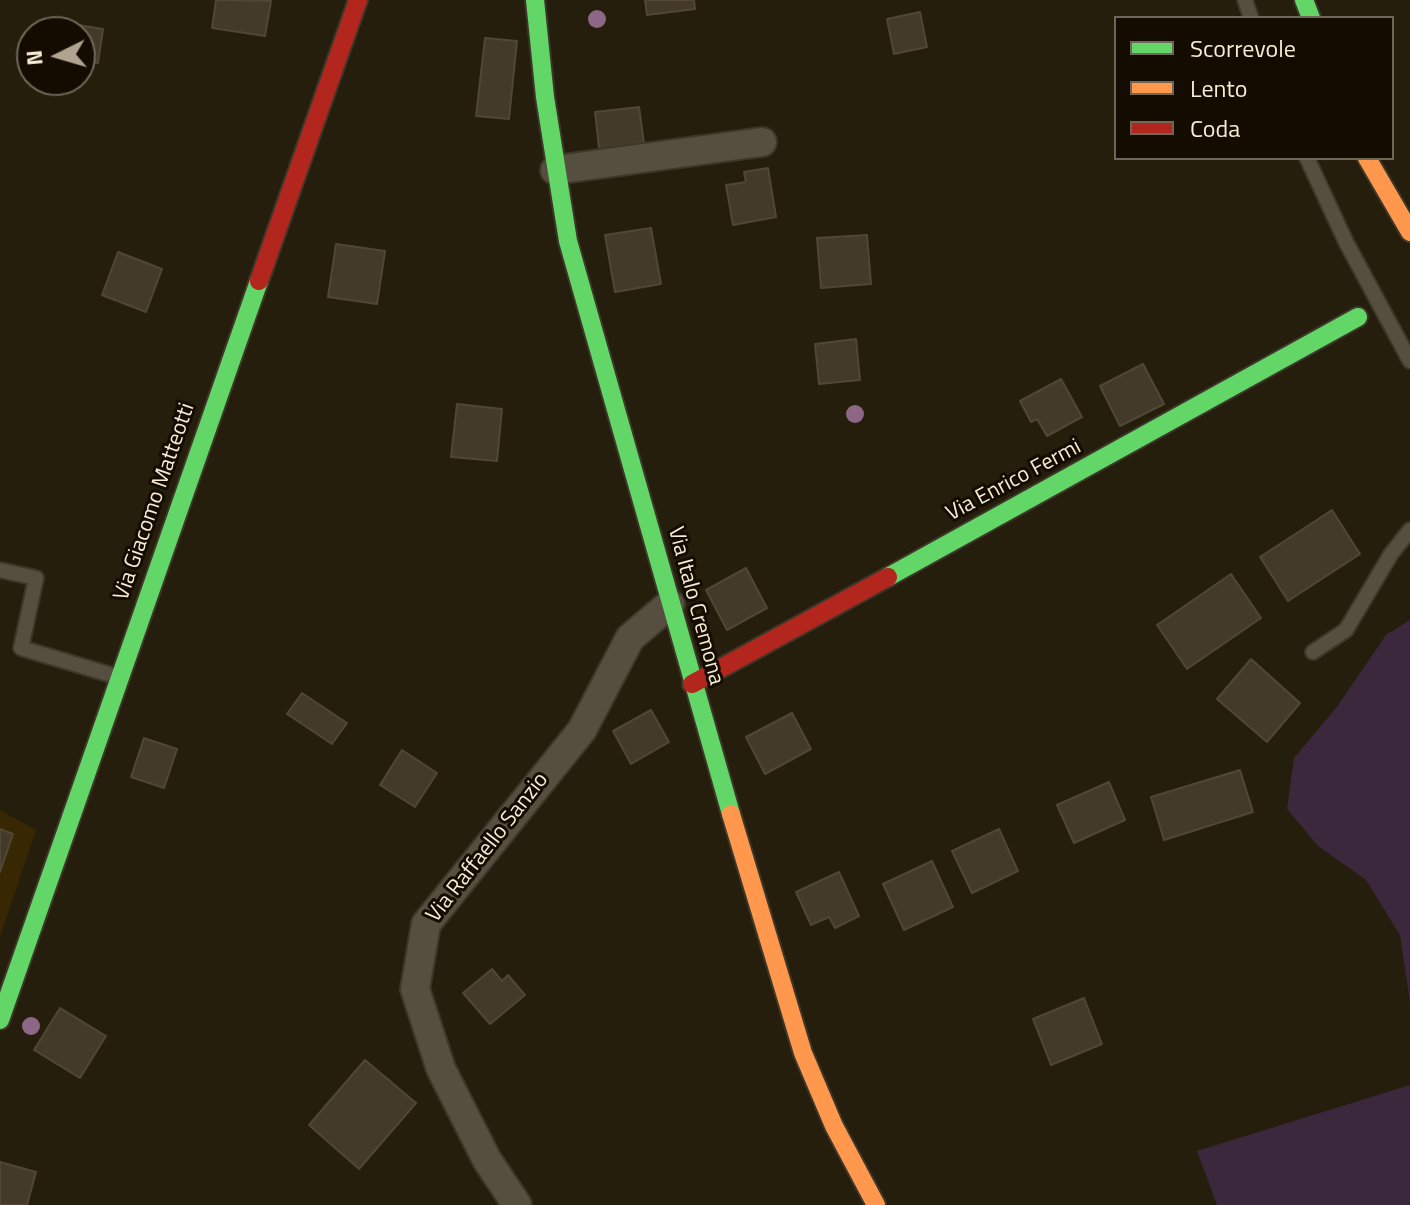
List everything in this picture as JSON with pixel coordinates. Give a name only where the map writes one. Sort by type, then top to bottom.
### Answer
[{"type":"street","name":"Via Giacomo Matteotti","points":[[0,1020],[358,0]]},
{"type":"street","name":"Via Italo Cremona","points":[[535,0],[555,170],[568,241],[692,684],[803,1053],[834,1126],[876,1205]]},
{"type":"street","points":[[555,170],[762,142]]},
{"type":"street","points":[[1368,160],[1410,232]]},
{"type":"street","name":"Via Enrico Fermi","points":[[692,684],[1128,447],[1358,317]]},
{"type":"street","name":"Via Raffaello Sanzio","points":[[517,1205],[487,1160],[441,1069],[419,1002],[415,989],[426,924],[582,730],[630,638],[670,604]]},
{"type":"lane","points":[[1308,160],[1346,242],[1410,361]]},
{"type":"lane","points":[[1313,652],[1346,630],[1391,554],[1410,530]]},
{"type":"lane","points":[[0,570],[36,578],[21,648],[120,677]]},
{"type":"shaded area","points":[[1410,620],[1410,1002],[1400,935],[1366,880],[1318,846],[1287,809],[1294,758],[1336,708],[1386,635]]},
{"type":"shaded area","points":[[0,810],[36,830],[0,937]]},
{"type":"shaded area","points":[[1410,1085],[1410,1205],[1217,1205],[1197,1151]]},
{"type":"building","points":[[216,0],[271,1],[265,36],[212,28]]},
{"type":"building","points":[[645,0],[694,0],[695,9],[647,15]]},
{"type":"building","points":[[920,12],[927,47],[894,54],[887,19]]},
{"type":"building","points":[[96,28],[103,29],[96,63]]},
{"type":"building","points":[[485,38],[517,41],[509,119],[476,116]]},
{"type":"building","points":[[639,107],[645,151],[600,157],[595,112]]},
{"type":"building","points":[[768,168],[776,217],[733,225],[726,185],[746,182],[744,172]]},
{"type":"building","points":[[651,228],[661,284],[615,292],[605,235]]},
{"type":"building","points":[[867,235],[871,284],[821,288],[817,238]]},
{"type":"building","points":[[336,244],[385,251],[377,304],[328,297]]},
{"type":"building","points":[[118,252],[162,269],[146,312],[102,295]]},
{"type":"building","points":[[856,339],[860,380],[819,384],[815,344]]},
{"type":"building","points":[[1143,364],[1164,404],[1120,426],[1100,386]]},
{"type":"building","points":[[1061,379],[1082,417],[1047,436],[1037,419],[1031,422],[1020,401]]},
{"type":"building","points":[[457,404],[502,409],[497,461],[451,457]]},
{"type":"building","points":[[1332,510],[1360,554],[1288,601],[1260,557]]},
{"type":"building","points":[[746,568],[767,608],[727,630],[706,590]]},
{"type":"building","points":[[1231,574],[1261,618],[1187,669],[1157,625]]},
{"type":"building","points":[[1251,659],[1300,703],[1267,742],[1217,699]]},
{"type":"building","points":[[302,693],[347,723],[332,744],[287,714]]},
{"type":"building","points":[[651,710],[669,742],[631,764],[613,731]]},
{"type":"building","points":[[792,713],[811,749],[765,774],[746,737]]},
{"type":"building","points":[[144,738],[177,749],[164,788],[131,777]]},
{"type":"building","points":[[402,750],[437,773],[415,807],[380,785]]},
{"type":"building","points":[[1240,770],[1253,812],[1164,840],[1151,797]]},
{"type":"building","points":[[1109,782],[1125,820],[1074,843],[1057,805]]},
{"type":"building","points":[[0,829],[13,834],[0,872]]},
{"type":"building","points":[[999,829],[1018,871],[972,893],[952,851]]},
{"type":"building","points":[[932,861],[953,907],[904,930],[883,884]]},
{"type":"building","points":[[839,872],[859,916],[835,928],[829,917],[811,925],[796,892]]},
{"type":"building","points":[[492,969],[502,981],[508,975],[525,995],[490,1024],[463,993]]},
{"type":"building","points":[[1084,998],[1102,1044],[1051,1065],[1033,1019]]},
{"type":"building","points":[[60,1008],[106,1036],[80,1078],[34,1050]]},
{"type":"building","points":[[365,1060],[416,1103],[359,1169],[309,1125]]},
{"type":"building","points":[[0,1162],[36,1172],[27,1205],[0,1205]]},
{"type":"traffic: fast","points":[[535,0],[545,97],[568,241],[731,814]]},
{"type":"traffic: fast","points":[[1304,0],[1310,16]]},
{"type":"traffic: fast","points":[[0,1020],[259,281]]},
{"type":"traffic: fast","points":[[888,577],[1358,317]]},
{"type":"traffic: slow","points":[[1368,160],[1410,232]]},
{"type":"traffic: slow","points":[[731,814],[803,1053],[834,1126],[876,1205]]},
{"type":"traffic: jam","points":[[259,281],[358,0]]},
{"type":"traffic: jam","points":[[692,684],[888,577]]}]
